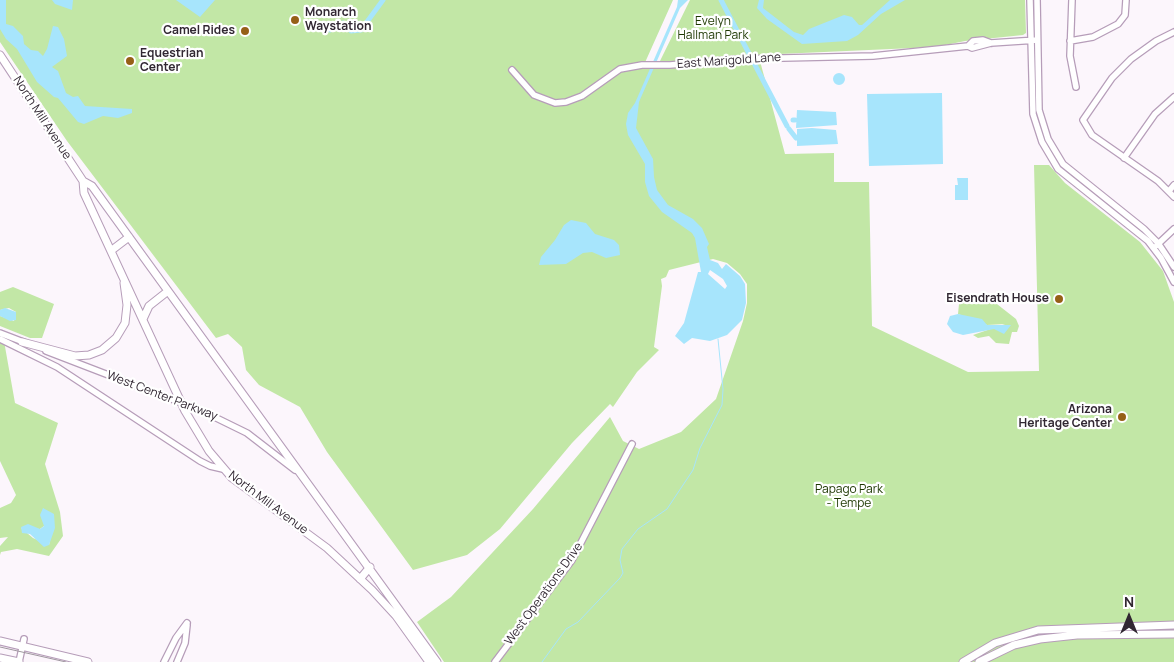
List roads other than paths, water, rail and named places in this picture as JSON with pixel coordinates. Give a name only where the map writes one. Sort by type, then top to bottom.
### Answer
[{"type":"main road","name":"North Mill Avenue","points":[[0,55],[83,181],[92,186],[310,483],[437,662]]},
{"type":"main road","name":"North Mill Avenue","points":[[83,181],[84,193],[185,411],[209,451],[222,469],[244,488],[327,548],[360,579],[396,616],[429,662]]},
{"type":"main road","points":[[112,250],[129,237]]},
{"type":"main road","points":[[22,342],[79,356],[96,353],[108,346],[120,332],[126,319],[127,305],[123,275]]},
{"type":"main road","points":[[143,319],[149,306],[168,291]]},
{"type":"main road","points":[[360,579],[370,566]]},
{"type":"main road","points":[[963,662],[994,644],[1038,630],[1075,627],[1174,625]]},
{"type":"main road","points":[[979,662],[1014,646],[1040,639],[1077,635],[1174,634]]},
{"type":"main road","points":[[0,641],[23,643],[88,662]]},
{"type":"main road","points":[[0,658],[19,662]]},
{"type":"street","points":[[1030,0],[1039,110],[1054,153],[1075,174],[1144,229],[1174,267]]},
{"type":"street","points":[[1034,40],[1037,0]]},
{"type":"street","points":[[1072,0],[1070,41],[1072,69],[1076,87]]},
{"type":"street","points":[[1070,41],[1093,37],[1123,19],[1126,0]]},
{"type":"street","points":[[1174,32],[1156,41],[1131,59],[1112,78],[1083,120],[1092,134],[1169,191],[1174,197]]},
{"type":"street","name":"East Marigold Lane","points":[[512,70],[534,95],[555,103],[566,102],[582,96],[620,69],[642,65],[670,65],[738,59],[882,55],[968,46],[973,41],[983,40],[991,43],[1034,40]]},
{"type":"street","points":[[1124,158],[1155,114],[1174,96]]},
{"type":"street","points":[[1169,191],[1174,185]]},
{"type":"street","points":[[1156,245],[1174,229]]},
{"type":"street","points":[[1156,245],[1174,282]]},
{"type":"street","name":"West Center Parkway","points":[[0,333],[222,419],[255,438],[310,483]]},
{"type":"street","name":"West Center Parkway","points":[[0,339],[57,367],[200,461],[222,469]]},
{"type":"street","name":"West Operations Drive","points":[[495,662],[572,560],[632,444]]},
{"type":"street","points":[[164,662],[176,638],[187,623],[185,643],[177,662]]},
{"type":"street","points":[[19,662],[23,643]]},
{"type":"water","points":[[0,0],[6,0],[6,24],[13,26],[23,36],[24,44],[31,50],[38,51],[43,56],[47,49],[53,26],[58,27],[64,39],[67,56],[52,67],[58,71],[66,93],[73,97],[78,96],[85,106],[132,109],[132,113],[118,118],[103,116],[84,124],[78,122],[58,98],[54,97],[37,82],[17,49],[6,39],[0,29]]},
{"type":"water","points":[[52,0],[73,0],[72,10],[55,4]]},
{"type":"water","points":[[176,0],[215,0],[200,17]]},
{"type":"water","points":[[678,0],[688,0],[680,8],[639,102],[636,128],[653,159],[657,190],[668,205],[693,219],[702,228],[709,244],[707,247],[710,260],[718,263],[722,269],[726,264],[740,276],[745,284],[746,303],[742,320],[727,335],[710,341],[692,338],[684,344],[675,336],[684,323],[698,272],[701,272],[695,238],[692,233],[662,212],[649,196],[645,182],[645,164],[628,135],[626,124],[628,113],[635,103],[677,7]],"holes":[[[710,270],[723,279],[727,286],[725,289],[708,274]]]},
{"type":"water","points":[[759,0],[764,0],[763,8],[794,32],[803,35],[809,29],[844,15],[852,17],[859,25],[862,25],[890,0],[905,0],[881,14],[858,35],[847,41],[802,44],[767,19],[757,8]]},
{"type":"water","points":[[837,73],[841,73],[845,79],[841,85],[837,85],[833,81],[833,77]]},
{"type":"water","points":[[942,93],[943,164],[869,166],[867,94]]},
{"type":"water","points":[[797,110],[836,112],[837,125],[796,128]]},
{"type":"water","points":[[797,129],[836,130],[838,144],[797,146]]},
{"type":"water","points":[[957,178],[968,178],[968,200],[955,200],[955,185],[958,185]]},
{"type":"water","points":[[571,220],[586,223],[595,234],[614,240],[619,245],[620,255],[606,258],[592,252],[583,253],[566,264],[539,265],[541,257],[564,225]]},
{"type":"water","points":[[5,308],[16,312],[16,320],[10,321],[0,316],[0,310]]},
{"type":"water","points":[[958,314],[982,319],[987,325],[1011,325],[1004,334],[994,329],[963,335],[953,332],[947,324],[950,316]]},
{"type":"water","points":[[43,508],[54,514],[55,528],[49,545],[44,547],[30,534],[22,533],[21,527],[28,524],[40,529],[44,526],[40,515]]},
{"type":"waterway","points":[[330,30],[343,23],[351,31],[361,30],[383,0]]},
{"type":"waterway","points":[[721,0],[787,126]]},
{"type":"waterway","points":[[789,129],[796,138]]},
{"type":"waterway","points":[[542,662],[566,629],[578,622],[620,578],[623,573],[620,560],[622,549],[638,529],[667,509],[693,470],[700,448],[722,405],[723,389],[718,339]]},
{"type":"tram line","points":[[0,647],[66,662]]},
{"type":"place","name":"Monarch Waystation","points":[[295,20]]},
{"type":"place","name":"Camel Rides","points":[[245,31]]},
{"type":"place","name":"Equestrian Center","points":[[130,61]]},
{"type":"place","name":"Eisendrath House","points":[[1059,299]]},
{"type":"place","name":"Arizona Heritage Center","points":[[1122,417]]},
{"type":"park label","name":"Evelyn Hallman Park","points":[[713,29]]},
{"type":"park label","name":"Papago Park - Tempe","points":[[849,497]]}]
